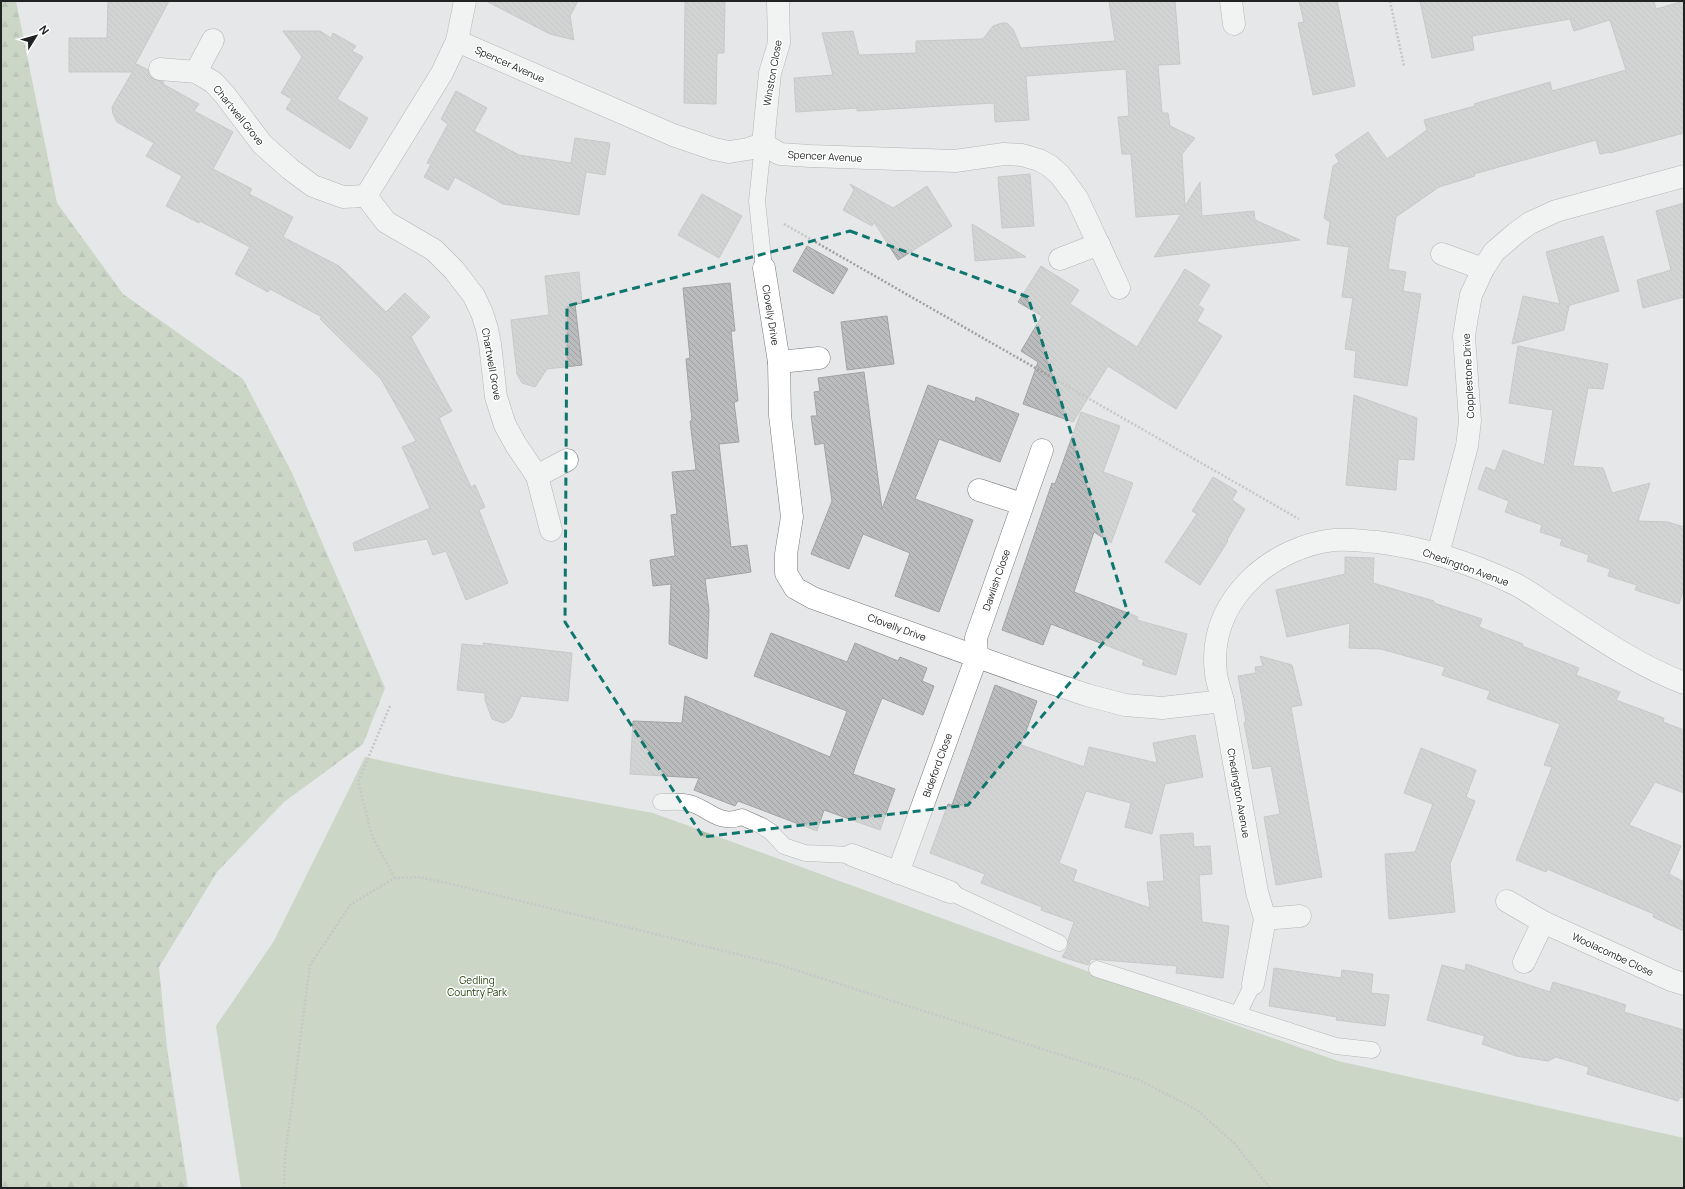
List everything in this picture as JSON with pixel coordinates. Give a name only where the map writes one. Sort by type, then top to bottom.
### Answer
[{"type":"street","points":[[366,196],[442,73],[458,41],[465,1]]},
{"type":"street","name":"Winston Close","points":[[763,144],[770,74],[779,43],[778,1]]},
{"type":"street","points":[[1231,1],[1234,24]]},
{"type":"street","points":[[196,72],[213,40]]},
{"type":"street","name":"Spencer Avenue","points":[[458,41],[660,129],[729,152],[748,149],[763,144],[780,154],[810,156],[955,161],[1004,154],[1022,154],[1039,160],[1060,174],[1077,198],[1119,288]]},
{"type":"street","name":"Chartwell Grove","points":[[160,69],[196,72],[217,86],[262,144],[290,169],[313,186],[342,197],[366,196],[386,222],[434,250],[454,270],[474,296],[482,313],[487,329],[496,397],[505,425],[537,476],[552,530]]},
{"type":"street","name":"Copplestone Drive","points":[[1438,554],[1467,446],[1470,415],[1464,336],[1471,295],[1483,269],[1494,252],[1530,223],[1556,211],[1684,176]]},
{"type":"street","points":[[1060,259],[1099,244]]},
{"type":"street","points":[[1442,254],[1483,269]]},
{"type":"street","name":"Clovelly Drive","points":[[764,268],[779,362],[780,415],[792,517],[786,554],[786,573],[795,588],[813,598],[1087,695],[1125,704],[1162,708],[1223,701]]},
{"type":"street","points":[[779,362],[819,358]]},
{"type":"street","name":"Dawlish Close","points":[[977,656],[976,638],[1042,450]]},
{"type":"street","points":[[537,476],[567,460]]},
{"type":"street","points":[[979,490],[1022,504]]},
{"type":"street","name":"Chedington Avenue","points":[[1252,984],[1265,919],[1257,892],[1223,701],[1216,674],[1218,630],[1225,613],[1246,584],[1258,572],[1283,555],[1307,546],[1334,540],[1362,541],[1404,546],[1438,554],[1515,585],[1651,668],[1684,683]]},
{"type":"street","name":"Bideford Close","points":[[898,873],[977,656]]},
{"type":"street","points":[[852,855],[950,892]]},
{"type":"street","name":"Woolacombe Close","points":[[1507,901],[1543,922],[1671,980],[1684,984]]},
{"type":"street","points":[[1265,919],[1300,916]]},
{"type":"street","points":[[1524,962],[1543,922]]},
{"type":"lane","points":[[763,144],[757,201],[764,268]]},
{"type":"lane","points":[[660,802],[689,803],[721,819],[732,821],[742,817],[771,832],[784,846],[805,853],[852,855]]},
{"type":"lane","points":[[950,892],[1059,943]]},
{"type":"lane","points":[[1097,969],[1336,1046],[1372,1050]]},
{"type":"lane","points":[[1238,1014],[1252,984]]},
{"type":"path","points":[[1390,1],[1404,66]]},
{"type":"path","points":[[758,209],[1334,540]]},
{"type":"path","points":[[390,706],[358,782],[372,836],[395,878]]},
{"type":"path","points":[[284,1188],[285,1157],[310,965],[351,904],[395,878],[419,877],[777,964],[1138,1080],[1198,1110],[1234,1143],[1270,1188]]},
{"type":"highlighted area","points":[[850,231],[1028,297],[1128,613],[968,805],[703,837],[565,622],[567,306]]},
{"type":"green space","points":[[1,1],[16,1],[57,203],[123,294],[243,379],[292,473],[385,688],[363,744],[284,802],[217,872],[159,967],[167,1048],[188,1188],[1,1188]]},
{"type":"green space","name":"Gedling Country Park","points":[[365,757],[452,776],[653,813],[1199,1012],[1338,1061],[1684,1138],[1684,1188],[241,1188],[216,1026],[274,941]]},
{"type":"building","points":[[108,1],[169,1],[131,72],[69,72],[69,38],[107,38]]},
{"type":"building","points":[[486,1],[578,1],[570,16],[574,40],[550,34]]},
{"type":"building","points":[[685,1],[725,1],[724,53],[717,53],[716,104],[684,103]]},
{"type":"building","points":[[1109,1],[1175,1],[1180,64],[1158,65],[1162,113],[1168,113],[1170,126],[1195,138],[1182,154],[1185,206],[1200,182],[1202,216],[1254,211],[1255,220],[1300,240],[1154,257],[1181,214],[1136,217],[1131,154],[1122,154],[1118,117],[1129,116],[1126,69],[1026,76],[1029,120],[995,122],[994,103],[857,111],[857,108],[796,112],[794,78],[833,75],[822,33],[853,31],[859,55],[916,53],[916,41],[983,39],[993,26],[1002,23],[1007,23],[1013,29],[1021,48],[1115,41]]},
{"type":"building","points":[[1299,1],[1337,1],[1355,86],[1313,95],[1298,23],[1304,22]]},
{"type":"building","points":[[1420,1],[1654,1],[1656,9],[1684,1],[1684,133],[1610,153],[1600,154],[1596,140],[1474,174],[1475,176],[1439,187],[1396,217],[1388,269],[1406,272],[1403,291],[1421,294],[1407,386],[1354,377],[1356,351],[1345,349],[1353,298],[1342,297],[1349,247],[1327,244],[1330,222],[1324,218],[1333,166],[1339,162],[1335,155],[1368,132],[1387,159],[1427,130],[1424,120],[1475,106],[1474,104],[1550,82],[1552,91],[1626,70],[1610,20],[1574,31],[1570,19],[1472,36],[1474,50],[1432,58]]},
{"type":"building","points":[[283,31],[320,31],[331,38],[333,33],[356,46],[352,51],[363,57],[337,99],[368,118],[350,149],[286,109],[292,99],[281,93],[302,57]]},
{"type":"building","points":[[137,64],[148,70],[149,75],[153,79],[164,82],[163,84],[199,104],[194,111],[233,132],[213,169],[252,189],[249,194],[293,217],[283,237],[339,266],[386,312],[405,293],[430,317],[411,337],[452,411],[439,418],[471,487],[475,485],[485,507],[479,510],[508,583],[466,600],[446,551],[433,555],[427,539],[355,551],[353,543],[430,508],[402,447],[416,441],[381,379],[320,319],[322,317],[270,289],[268,292],[235,274],[250,247],[200,221],[199,223],[166,206],[182,176],[146,156],[154,143],[117,122],[113,114],[112,107]]},
{"type":"building","points":[[456,91],[487,108],[474,131],[519,155],[571,163],[575,138],[610,143],[605,175],[586,172],[579,215],[503,204],[455,177],[448,190],[424,177],[431,164],[427,163],[448,124],[441,119]]},
{"type":"building","points":[[1030,174],[1034,226],[1002,228],[998,177]]},
{"type":"building","points":[[850,184],[893,208],[927,186],[952,226],[898,260],[874,222],[872,226],[843,210],[854,190]]},
{"type":"building","points":[[702,194],[742,216],[719,258],[678,235]]},
{"type":"building","points":[[1684,203],[1684,297],[1643,308],[1637,280],[1671,270],[1656,211]]},
{"type":"building","points":[[972,224],[1026,257],[975,261]]},
{"type":"building","points":[[1603,236],[1619,291],[1567,306],[1569,306],[1564,330],[1512,344],[1523,296],[1560,304],[1546,252]]},
{"type":"building","points":[[807,246],[848,269],[833,294],[793,271]]},
{"type":"building","points":[[1041,266],[1079,290],[1070,304],[1137,347],[1185,269],[1210,285],[1198,305],[1204,309],[1197,321],[1222,336],[1176,409],[1108,366],[1073,422],[1023,404],[1038,362],[1021,351],[1042,316],[1018,302]]},
{"type":"building","points":[[579,272],[582,303],[575,304],[582,365],[547,369],[535,387],[522,383],[517,374],[511,320],[549,315],[545,276]]},
{"type":"building","points":[[730,283],[735,331],[731,331],[738,401],[734,402],[739,442],[719,444],[731,547],[747,545],[751,572],[705,579],[709,610],[707,659],[669,644],[671,584],[653,586],[650,560],[675,556],[671,515],[677,514],[672,472],[696,470],[690,421],[692,421],[686,359],[690,358],[683,288]]},
{"type":"building","points":[[887,316],[894,364],[847,370],[841,322]]},
{"type":"building","points":[[1518,346],[1608,364],[1603,389],[1588,388],[1573,466],[1603,468],[1612,493],[1650,483],[1638,521],[1668,522],[1684,527],[1684,588],[1679,604],[1635,590],[1637,585],[1608,576],[1610,569],[1587,561],[1589,555],[1560,545],[1562,539],[1540,532],[1542,525],[1505,512],[1509,501],[1478,489],[1486,467],[1495,471],[1503,450],[1544,465],[1553,410],[1509,403]]},
{"type":"building","points":[[864,372],[882,509],[928,385],[975,402],[976,397],[1019,414],[1000,462],[939,439],[915,499],[973,520],[939,612],[895,596],[910,553],[863,534],[849,569],[811,554],[832,501],[824,443],[815,445],[811,416],[817,416],[814,392],[820,391],[818,378]]},
{"type":"building","points":[[1354,395],[1417,418],[1414,460],[1398,459],[1396,490],[1346,485]]},
{"type":"building","points":[[1081,412],[1120,426],[1103,472],[1133,483],[1111,543],[1094,532],[1074,592],[1138,617],[1137,620],[1187,634],[1176,675],[1142,665],[1144,660],[1051,624],[1043,645],[1002,630],[1052,483],[1055,484]]},
{"type":"building","points":[[1213,477],[1237,491],[1232,500],[1245,509],[1227,540],[1228,541],[1200,585],[1165,562],[1197,514],[1192,511]]},
{"type":"building","points":[[1345,557],[1374,558],[1373,583],[1434,601],[1434,603],[1482,619],[1479,627],[1523,644],[1522,646],[1579,668],[1576,675],[1620,692],[1616,700],[1664,718],[1663,722],[1684,730],[1684,793],[1655,782],[1629,825],[1681,846],[1669,874],[1684,882],[1684,931],[1653,917],[1654,914],[1547,869],[1546,872],[1516,860],[1552,767],[1544,765],[1560,724],[1487,699],[1490,691],[1442,675],[1445,667],[1381,649],[1349,648],[1350,623],[1287,637],[1276,590],[1345,574]]},
{"type":"building","points":[[771,633],[847,662],[855,643],[898,661],[900,657],[927,668],[922,681],[934,686],[923,715],[882,698],[853,774],[895,789],[880,830],[824,810],[817,831],[738,801],[735,806],[694,790],[699,778],[630,774],[633,721],[682,723],[685,696],[830,757],[847,711],[754,676]]},
{"type":"building","points":[[483,643],[572,653],[568,701],[521,696],[512,717],[509,720],[503,723],[492,719],[485,700],[485,693],[457,690],[462,644],[484,646]]},
{"type":"building","points":[[1260,656],[1292,665],[1302,705],[1291,707],[1322,877],[1276,885],[1264,817],[1280,814],[1271,766],[1253,769],[1244,723],[1246,722],[1238,676],[1256,673],[1255,667],[1263,666]]},
{"type":"building","points":[[995,685],[1037,701],[1021,745],[1084,767],[1089,747],[1157,763],[1153,743],[1195,735],[1203,777],[1165,784],[1152,834],[1125,827],[1131,803],[1086,791],[1059,863],[1077,870],[1073,881],[1150,908],[1147,882],[1164,881],[1160,835],[1193,833],[1194,847],[1210,846],[1212,874],[1199,875],[1202,922],[1229,926],[1223,978],[1176,973],[1177,966],[1091,959],[1088,965],[1062,957],[1068,947],[1068,940],[1074,922],[1041,910],[1042,907],[981,883],[985,874],[930,853],[948,804],[952,805]]},
{"type":"building","points":[[1421,748],[1476,770],[1466,797],[1475,801],[1450,864],[1455,912],[1389,919],[1385,854],[1415,852],[1433,804],[1404,793]]},
{"type":"building","points":[[1466,964],[1550,992],[1553,982],[1596,995],[1626,1005],[1624,1012],[1684,1030],[1684,1098],[1680,1097],[1678,1101],[1587,1074],[1589,1067],[1556,1057],[1548,1061],[1516,1056],[1482,1044],[1485,1036],[1427,1020],[1442,965],[1465,971]]},
{"type":"building","points":[[1274,968],[1341,978],[1342,970],[1373,974],[1371,993],[1389,995],[1385,1026],[1336,1020],[1337,1017],[1269,1006]]}]
